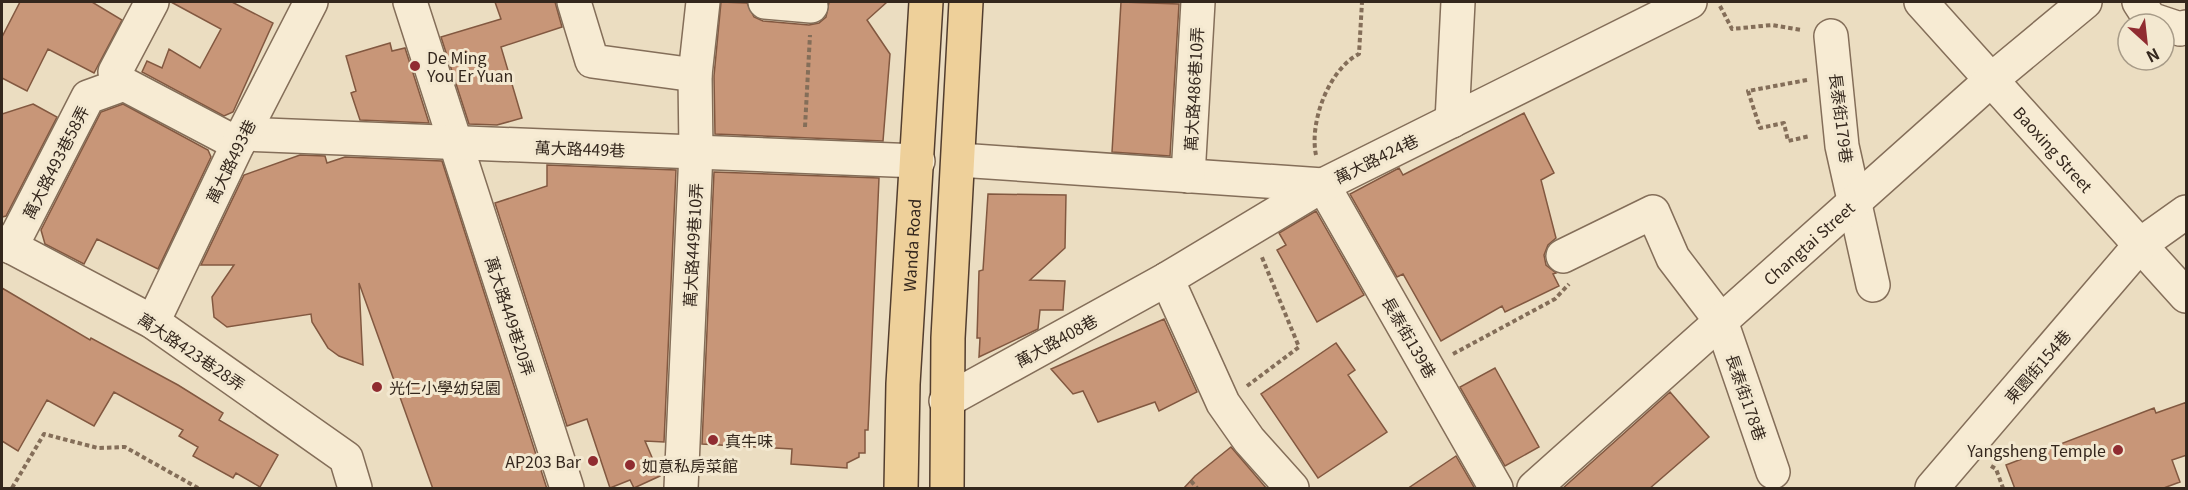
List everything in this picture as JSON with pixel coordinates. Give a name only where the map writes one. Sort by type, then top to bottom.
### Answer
[{"type":"main road","name":"Wanda Road","points":[[901,489],[903,384],[926,2]]},
{"type":"main road","points":[[947,489],[946,401],[966,2]]},
{"type":"street","points":[[115,72],[152,2]]},
{"type":"street","name":"萬大路493巷","points":[[153,322],[240,139],[311,2]]},
{"type":"street","name":"萬大路449巷20弄","points":[[410,2],[567,489]]},
{"type":"street","points":[[574,2],[592,61],[695,75]]},
{"type":"street","name":"萬大路449巷10弄","points":[[681,489],[696,152],[695,75],[703,2]]},
{"type":"street","points":[[765,2],[811,6]]},
{"type":"street","name":"萬大路486巷10弄","points":[[1188,176],[1198,2]]},
{"type":"street","points":[[1452,121],[1458,2]]},
{"type":"street","name":"萬大路424巷","points":[[959,160],[1323,185],[1690,2]]},
{"type":"street","name":"Baoxing Street","points":[[1921,2],[2187,296]]},
{"type":"street","name":"Changtai Street","points":[[1545,485],[1721,321],[1856,200],[1991,80],[2085,2]]},
{"type":"street","points":[[2139,2],[2150,20],[2180,29],[2187,27]]},
{"type":"street","name":"長泰街179巷","points":[[1831,36],[1837,74],[1842,146],[1856,200],[1873,285]]},
{"type":"street","name":"萬大路493巷58弄","points":[[6,244],[88,97],[123,84],[240,139]]},
{"type":"street","name":"萬大路449巷","points":[[240,139],[454,143],[918,161]]},
{"type":"street","name":"萬大路408巷","points":[[946,401],[1167,279],[1323,185]]},
{"type":"street","name":"長泰街139巷","points":[[1323,185],[1496,489]]},
{"type":"street","name":"長泰街178巷","points":[[1563,256],[1653,212],[1672,258],[1721,321],[1773,472]]},
{"type":"street","name":"東園街154巷","points":[[1932,489],[2141,244],[2187,212]]},
{"type":"street","name":"萬大路423巷28弄","points":[[6,244],[153,322],[346,458],[355,489]]},
{"type":"street","points":[[1167,279],[1223,403],[1249,440],[1292,489]]},
{"type":"path","points":[[1323,185],[1313,138],[1330,81],[1348,60],[1359,54],[1362,2]]},
{"type":"path","points":[[1718,2],[1732,29],[1772,25],[1831,36]]},
{"type":"path","points":[[803,158],[811,6]]},
{"type":"path","points":[[1837,74],[1748,91],[1760,128],[1784,123],[1788,141],[1812,136],[1842,146]]},
{"type":"path","points":[[1223,403],[1299,347],[1251,230]]},
{"type":"path","points":[[1427,368],[1555,299],[1574,280],[1563,256]]},
{"type":"path","points":[[12,489],[44,434],[99,448],[125,447],[198,489]]},
{"type":"path","points":[[1191,481],[1197,489]]},
{"type":"building","points":[[20,2],[92,2],[122,20],[94,73],[48,49],[27,91],[2,78],[2,37]]},
{"type":"building","points":[[171,2],[232,2],[273,23],[233,112],[224,116],[142,72],[147,61],[162,68],[169,49],[200,68],[221,29]]},
{"type":"building","points":[[495,2],[555,2],[562,27],[501,47],[522,118],[497,125],[469,124],[441,37],[501,19]]},
{"type":"building","points":[[721,2],[747,3],[754,17],[763,21],[809,25],[819,23],[826,17],[829,2],[887,2],[867,20],[890,54],[883,141],[715,134],[714,76]]},
{"type":"building","points":[[1121,2],[1179,4],[1170,156],[1112,152]]},
{"type":"building","points":[[390,43],[392,51],[405,48],[429,123],[360,120],[351,93],[356,91],[346,56]]},
{"type":"building","points":[[33,104],[57,117],[6,216],[2,217],[2,114]]},
{"type":"building","points":[[123,104],[208,150],[211,157],[158,269],[97,239],[84,264],[45,244],[41,230],[101,112]]},
{"type":"building","points":[[1524,113],[1554,173],[1541,180],[1556,238],[1548,245],[1544,255],[1546,265],[1556,273],[1553,274],[1559,286],[1505,312],[1502,306],[1441,341],[1403,274],[1397,277],[1350,194],[1399,168],[1403,175]]},
{"type":"building","points":[[300,155],[325,156],[327,163],[345,157],[442,161],[547,489],[433,489],[359,283],[363,365],[339,356],[328,348],[312,322],[311,314],[227,327],[214,317],[212,297],[234,265],[201,265],[244,175]]},
{"type":"building","points":[[547,165],[676,170],[664,442],[645,441],[660,476],[634,488],[630,480],[610,488],[587,419],[567,426],[495,203],[547,186]]},
{"type":"building","points":[[714,172],[879,178],[868,430],[865,430],[865,453],[859,453],[859,457],[847,463],[847,468],[791,464],[792,449],[702,444]]},
{"type":"building","points":[[988,194],[1066,195],[1065,248],[1030,280],[1065,281],[1063,310],[1040,310],[1038,329],[979,357],[980,338],[977,338],[979,271],[983,270]]},
{"type":"building","points":[[1316,211],[1364,295],[1317,322],[1277,250],[1286,245],[1279,233]]},
{"type":"building","points":[[2,288],[90,340],[91,338],[178,385],[223,413],[219,420],[278,455],[260,487],[236,473],[233,478],[193,456],[198,447],[179,436],[183,430],[114,392],[94,426],[47,400],[18,451],[2,441]]},
{"type":"building","points":[[1164,319],[1197,392],[1159,411],[1155,402],[1098,422],[1083,391],[1073,394],[1051,369]]},
{"type":"building","points":[[1336,343],[1355,370],[1348,375],[1387,432],[1318,478],[1261,394]]},
{"type":"building","points":[[1495,368],[1539,447],[1505,466],[1460,387]]},
{"type":"building","points":[[1670,392],[1709,437],[1649,489],[1562,489]]},
{"type":"building","name":"Yangsheng Temple","points":[[2187,402],[2187,455],[2172,460],[2180,482],[2161,489],[2015,489],[2006,465],[2154,408],[2156,413]]},
{"type":"building","points":[[1231,447],[1267,489],[1183,489],[1195,476]]},
{"type":"building","points":[[1456,456],[1475,489],[1407,489]]},
{"type":"place","name":"De Ming You Er Yuan","points":[[415,66]]},
{"type":"place","name":"光仁小學幼兒園","points":[[377,387]]},
{"type":"place","name":"真牛味","points":[[713,440]]},
{"type":"place","name":"Yangsheng Temple","points":[[2118,450]]},
{"type":"place","name":"AP203 Bar","points":[[593,461]]},
{"type":"place","name":"如意私房菜館","points":[[630,465]]}]
